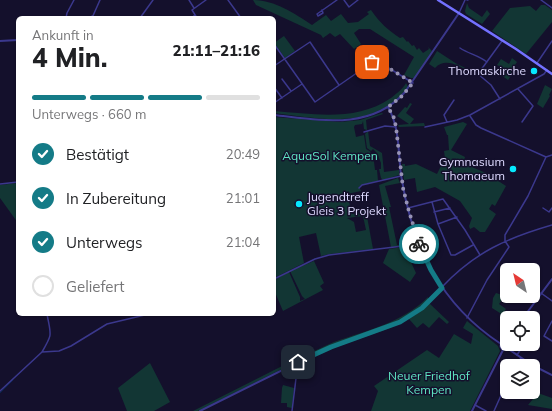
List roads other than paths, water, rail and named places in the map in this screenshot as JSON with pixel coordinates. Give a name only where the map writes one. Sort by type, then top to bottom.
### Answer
[{"type":"main road","points":[[438,0],[502,40],[552,74]]},
{"type":"street","points":[[66,16],[74,0]]},
{"type":"street","points":[[92,16],[100,0]]},
{"type":"street","points":[[141,16],[152,0]]},
{"type":"street","points":[[189,0],[195,15]]},
{"type":"street","points":[[193,9],[206,0]]},
{"type":"street","points":[[228,0],[240,16]]},
{"type":"street","points":[[322,10],[337,0]]},
{"type":"street","points":[[344,0],[349,7],[358,0]]},
{"type":"street","points":[[276,115],[334,121],[350,120],[373,115],[388,107],[402,96],[413,83],[467,0]]},
{"type":"street","points":[[541,0],[552,8]]},
{"type":"street","points":[[0,41],[16,40]]},
{"type":"street","points":[[500,99],[491,85],[478,74],[502,40]]},
{"type":"street","points":[[537,63],[552,41]]},
{"type":"street","points":[[276,65],[310,42],[339,85]]},
{"type":"street","points":[[276,47],[315,102],[372,62],[376,61],[413,83]]},
{"type":"street","points":[[460,48],[469,54],[478,55],[487,62]]},
{"type":"street","points":[[426,127],[470,115],[544,74],[547,70]]},
{"type":"street","points":[[282,79],[291,92]]},
{"type":"street","points":[[276,102],[302,84]]},
{"type":"street","points":[[518,89],[533,106],[522,122]]},
{"type":"street","points":[[276,90],[282,98]]},
{"type":"street","points":[[447,122],[444,115],[454,100]]},
{"type":"street","points":[[388,107],[394,118],[396,127],[401,176],[408,208],[419,244],[431,270],[442,288],[467,318],[484,333],[500,343]]},
{"type":"street","points":[[470,115],[476,125],[481,128],[546,157],[552,155]]},
{"type":"street","points":[[364,132],[385,126],[396,127]]},
{"type":"street","points":[[467,318],[487,280],[509,247],[505,241],[504,235],[528,196],[546,157]]},
{"type":"street","points":[[359,188],[362,185],[381,182],[401,176]]},
{"type":"street","points":[[0,184],[16,182]]},
{"type":"street","points":[[408,208],[443,199],[457,217],[480,255]]},
{"type":"street","points":[[432,202],[438,224],[451,255],[455,255],[474,245]]},
{"type":"street","points":[[434,212],[450,208]]},
{"type":"street","points":[[543,208],[549,212],[552,208]]},
{"type":"street","points":[[438,224],[457,217]]},
{"type":"street","points":[[200,411],[331,347],[400,322],[422,308],[458,271],[480,255],[505,241],[552,225]]},
{"type":"street","points":[[276,278],[329,255],[419,244]]},
{"type":"street","points":[[528,311],[552,279]]},
{"type":"street","points":[[541,293],[552,301]]},
{"type":"street","points":[[0,391],[42,352],[50,339],[51,333],[47,316]]},
{"type":"street","points":[[42,352],[59,351],[71,346],[107,324],[141,316]]},
{"type":"street","points":[[552,322],[544,336],[552,341]]},
{"type":"street","points":[[472,411],[502,351]]},
{"type":"street","points":[[511,351],[552,375]]},
{"type":"street","points":[[516,355],[519,351]]},
{"type":"street","points":[[292,411],[298,362]]},
{"type":"street","points":[[494,411],[500,398]]},
{"type":"street","points":[[475,405],[486,411]]},
{"type":"waterway","points":[[0,393],[13,380]]},
{"type":"place","name":"Thomaskirche","points":[[534,71]]},
{"type":"place","name":"Gymnasium Thomaeum","points":[[513,169]]},
{"type":"place","name":"Jugendtreff Gleis 3 Projekt","points":[[299,204]]},
{"type":"park label","name":"AquaSol Kempen","points":[[330,156]]},
{"type":"park label","name":"Neuer Friedhof Kempen","points":[[429,383]]}]
